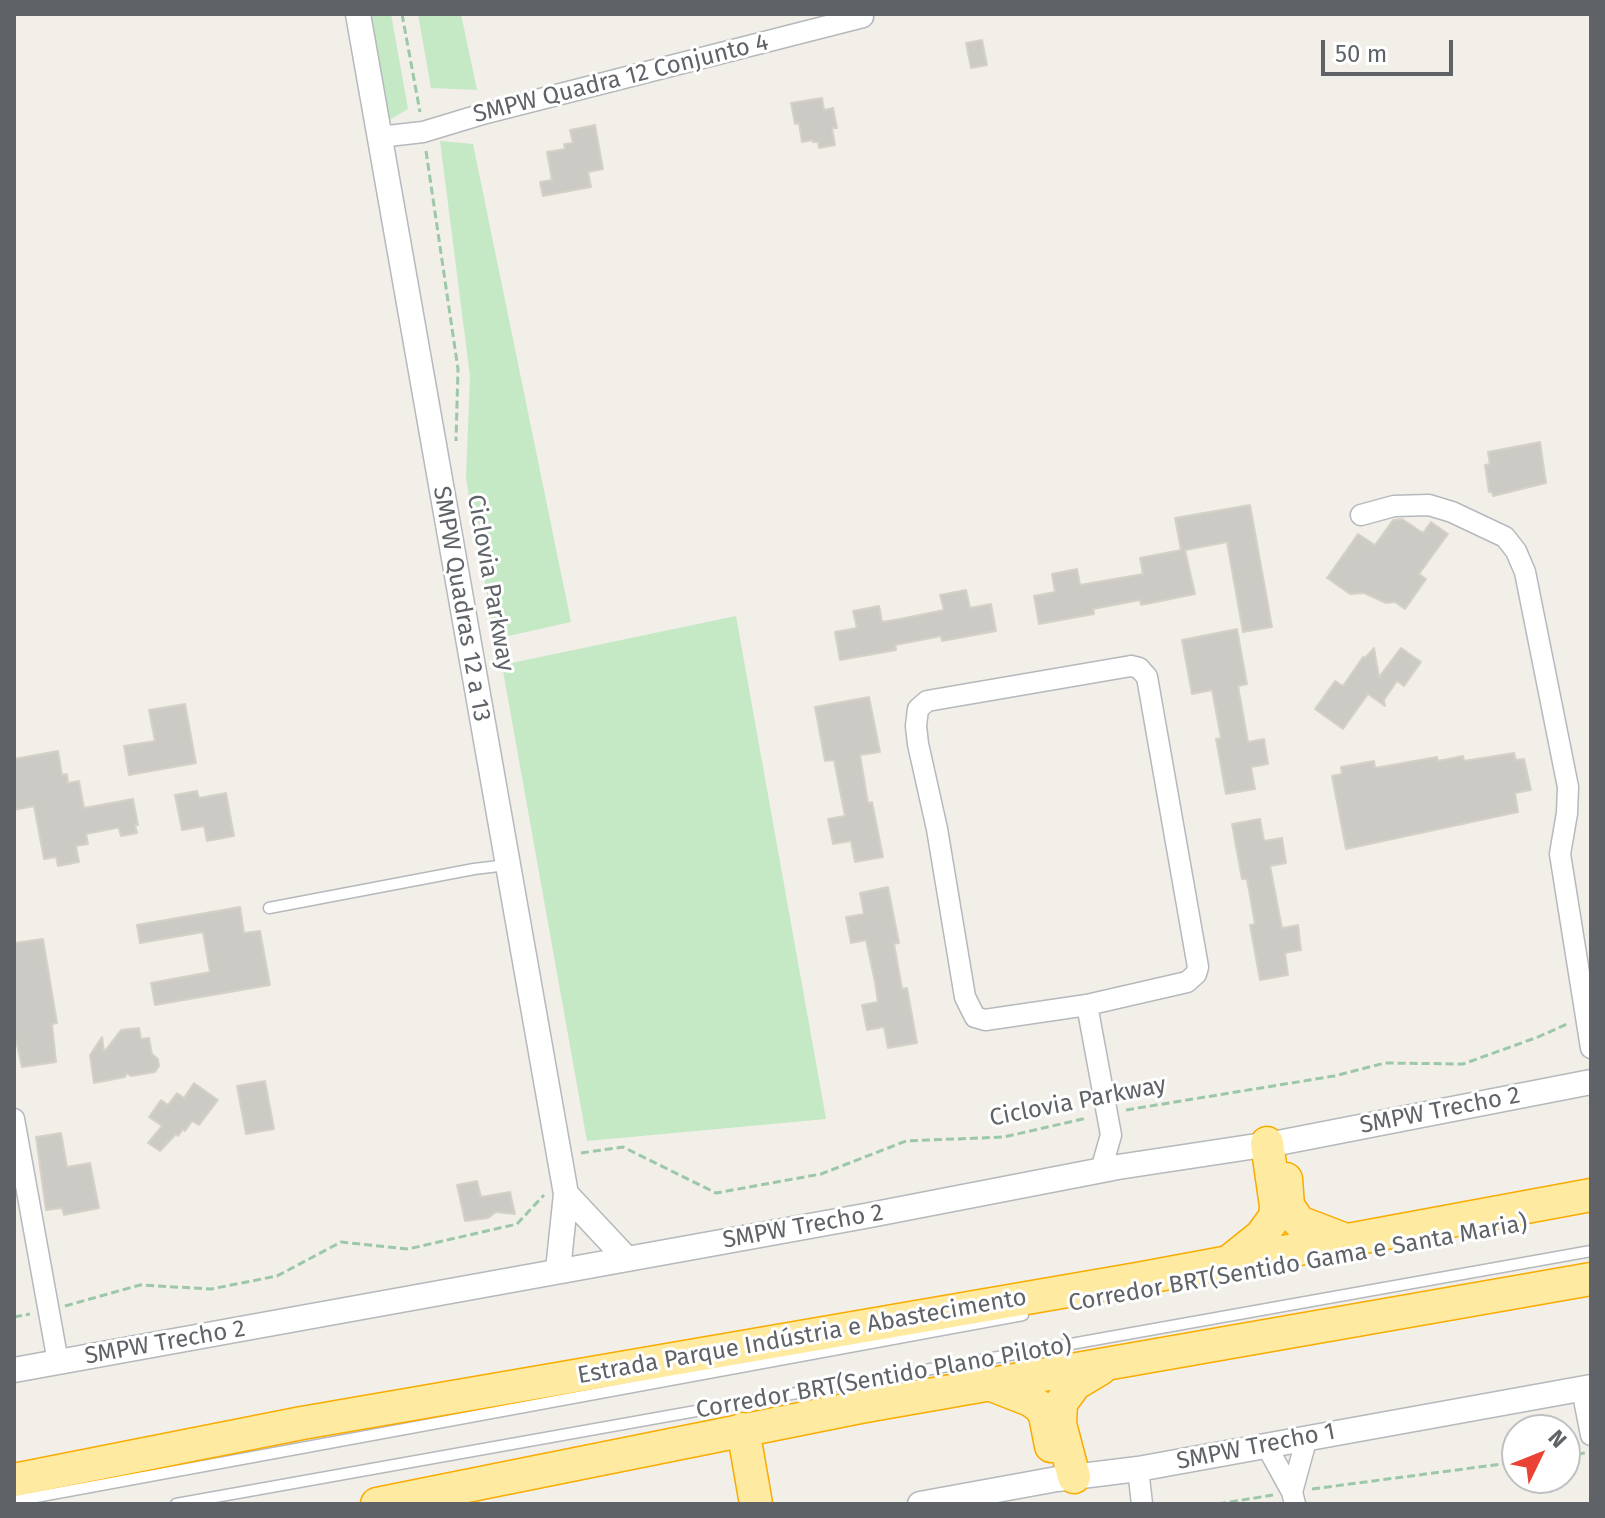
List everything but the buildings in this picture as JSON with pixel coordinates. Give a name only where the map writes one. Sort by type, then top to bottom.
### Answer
[{"type":"highway","points":[[1275,1142],[1292,1214],[1299,1222],[1346,1240]]},
{"type":"highway","points":[[1227,1263],[1261,1236],[1275,1217],[1275,1142]]},
{"type":"highway","name":"Estrada Parque Indústria e Abastecimento","points":[[14,1480],[302,1423],[1227,1263],[1591,1195]]},
{"type":"highway","points":[[377,1504],[986,1383],[1107,1365],[1591,1279]]},
{"type":"highway","points":[[1066,1478],[1061,1403],[1075,1384],[1107,1365]]},
{"type":"highway","points":[[986,1383],[1040,1407],[1066,1478]]},
{"type":"highway","points":[[743,1429],[756,1504]]},
{"type":"street","name":"SMPW Quadras 12 a 13","points":[[358,14],[564,1184],[558,1270]]},
{"type":"street","name":"SMPW Quadra 12 Conjunto 4","points":[[379,137],[423,132],[486,113],[863,17]]},
{"type":"street","points":[[1361,515],[1394,506],[1429,505],[1492,530],[1505,537],[1516,551],[1525,572],[1568,787],[1560,854],[1591,1048]]},
{"type":"street","points":[[1131,666],[1139,668],[1147,677],[1198,967],[1193,979],[1187,982],[1087,1005],[985,1020],[975,1017],[970,1010],[965,997],[937,829],[918,744],[916,715],[923,703],[1131,666]]},
{"type":"street","points":[[1087,1005],[1111,1135],[1101,1170]]},
{"type":"street","name":"SMPW Trecho 2","points":[[14,1370],[1591,1082]]},
{"type":"street","points":[[14,1119],[58,1362]]},
{"type":"street","points":[[1111,1135],[1131,1165]]},
{"type":"street","points":[[564,1184],[626,1258]]},
{"type":"street","points":[[1587,1388],[1591,1435]]},
{"type":"street","name":"SMPW Trecho 1","points":[[920,1504],[1066,1478],[1138,1469],[1587,1388]]},
{"type":"street","points":[[1293,1498],[1307,1437]]},
{"type":"street","points":[[1266,1445],[1293,1498]]},
{"type":"street","points":[[1138,1469],[1142,1504]]},
{"type":"lane","points":[[269,908],[507,865]]},
{"type":"lane","name":"Corredor BRT(Sentido Plano Piloto)","points":[[176,1504],[1591,1251]]},
{"type":"lane","points":[[14,1501],[1029,1314]]},
{"type":"path","points":[[402,14],[458,369],[456,444]]},
{"type":"path","name":"Ciclovia Parkway","points":[[14,1317],[140,1285],[211,1289],[277,1276],[341,1242],[408,1249],[517,1224],[564,1184],[578,1154],[623,1147],[716,1193],[821,1174],[906,1141],[1004,1137],[1108,1113],[1334,1076],[1385,1063],[1463,1064],[1538,1037],[1586,1015]]},
{"type":"path","points":[[1218,1504],[1293,1498],[1501,1465]]},
{"type":"green space","points":[[370,14],[391,14],[408,109],[388,121]]},
{"type":"green space","points":[[418,14],[461,14],[477,90],[431,88]]},
{"type":"green space","points":[[440,141],[473,144],[571,622],[495,639],[466,479],[470,376]]},
{"type":"green space","points":[[736,616],[826,1119],[587,1141],[502,665]]}]
